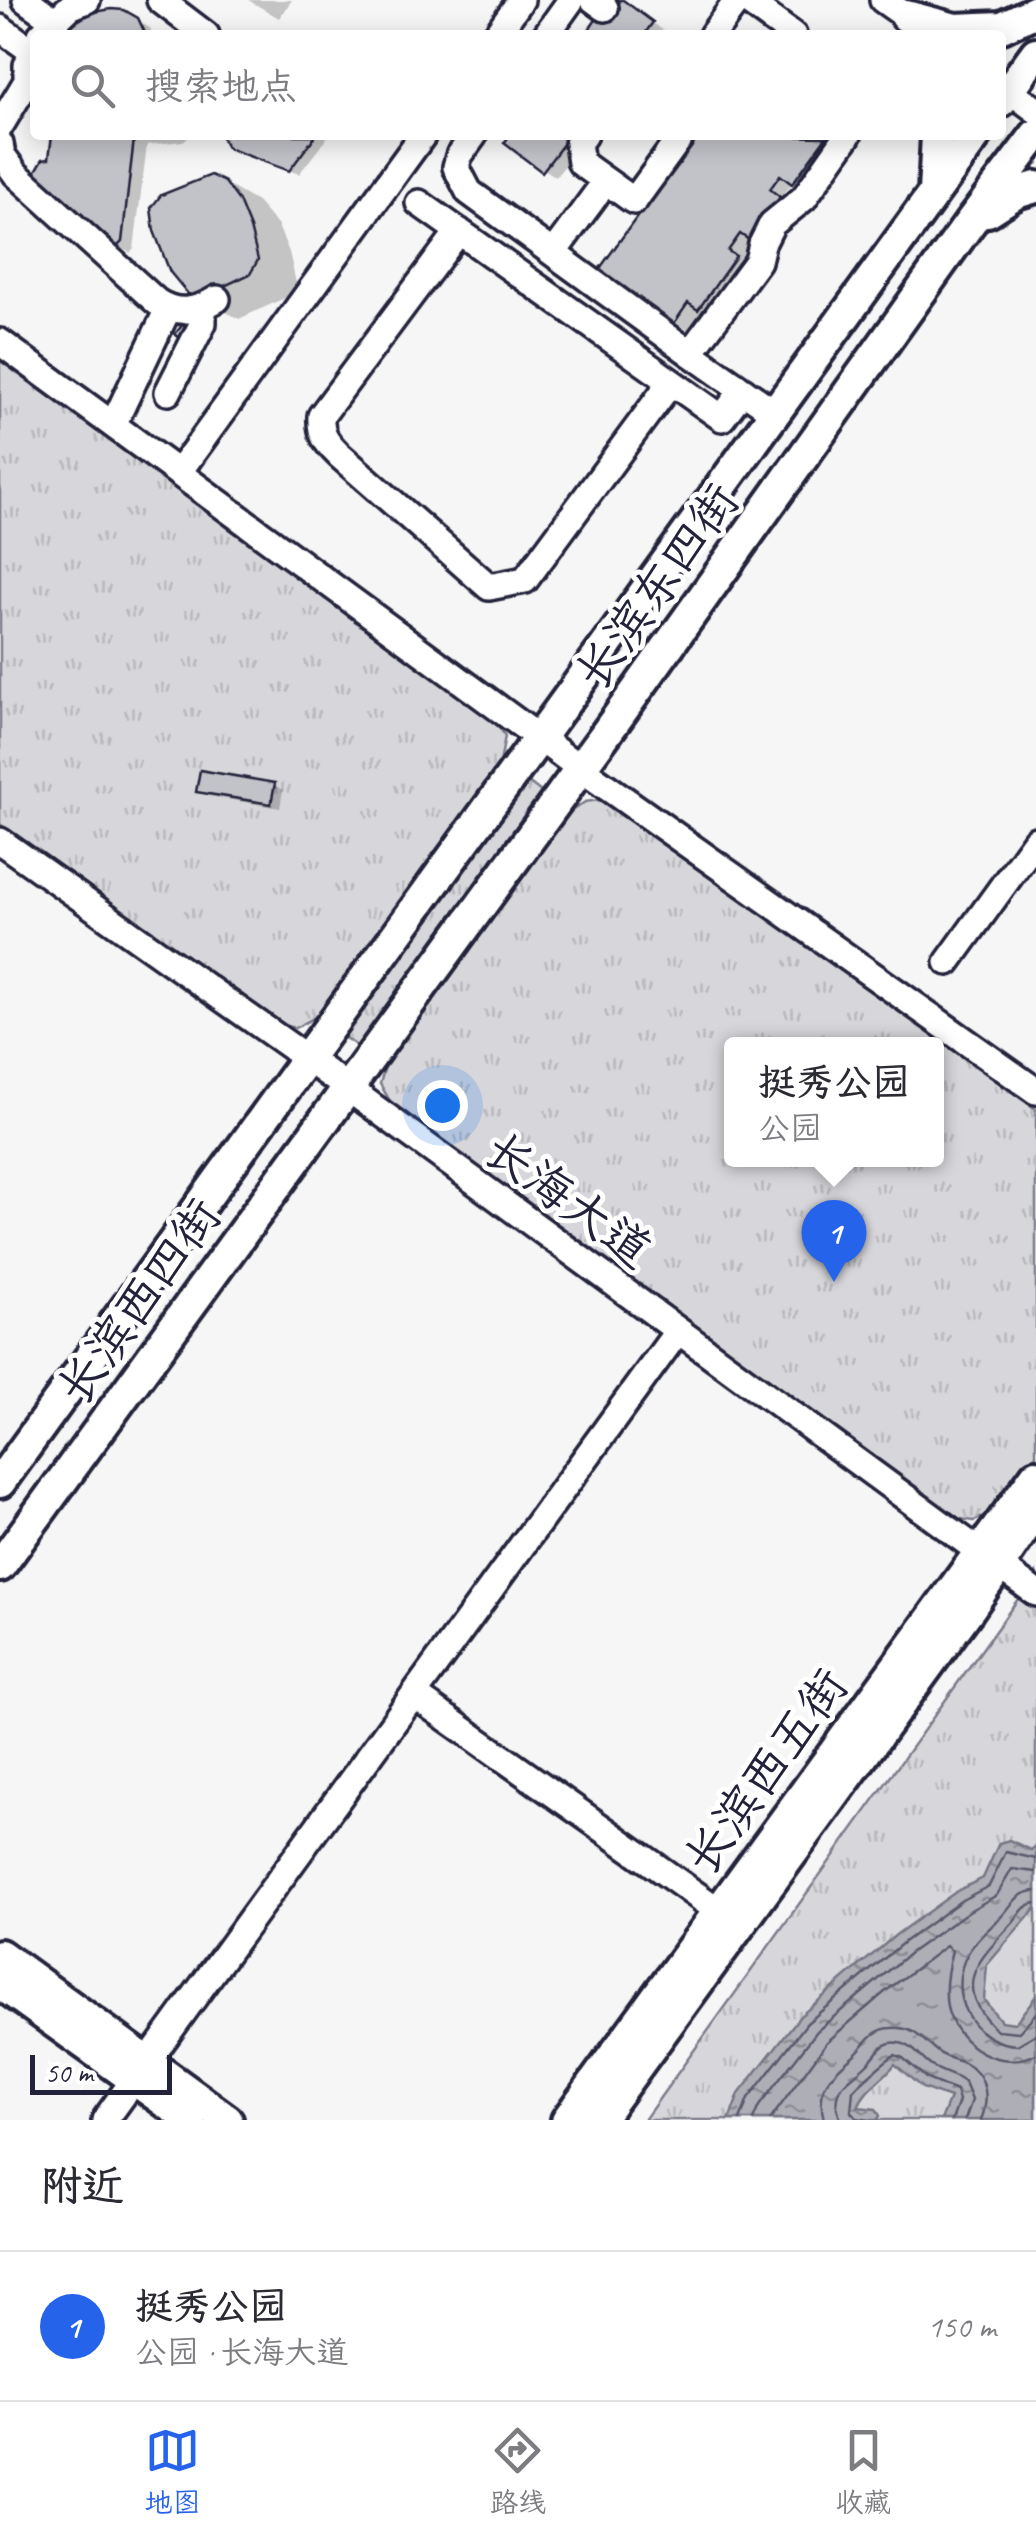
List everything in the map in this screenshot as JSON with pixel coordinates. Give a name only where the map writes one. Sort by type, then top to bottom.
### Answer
[{"type":"main road","points":[[901,17],[956,29],[1002,28],[1036,12]]},
{"type":"main road","points":[[1006,90],[1036,52]]},
{"type":"main road","name":"长滨东四街","points":[[348,1088],[968,224],[1036,135]]},
{"type":"main road","points":[[934,193],[938,140]]},
{"type":"main road","name":"长滨东四街","points":[[308,1059],[972,140]]},
{"type":"main road","points":[[968,224],[1016,193],[1036,187]]},
{"type":"main road","name":"长滨西四街","points":[[0,1482],[308,1059]]},
{"type":"main road","name":"长滨西四街","points":[[0,1566],[348,1088]]},
{"type":"main road","name":"长滨西五街","points":[[598,2120],[989,1558],[1036,1474]]},
{"type":"main road","name":"长滨西五街","points":[[568,2120],[719,1910],[989,1558],[1036,1511]]},
{"type":"main road","points":[[0,1955],[142,2070],[191,2120]]},
{"type":"main road","points":[[0,1983],[227,2120]]},
{"type":"street","points":[[26,0],[38,30]]},
{"type":"street","points":[[49,30],[70,8],[87,0]]},
{"type":"street","points":[[160,0],[199,30]]},
{"type":"street","points":[[500,30],[521,0]]},
{"type":"street","points":[[550,30],[571,0]]},
{"type":"street","points":[[716,30],[742,0],[786,30]]},
{"type":"street","points":[[901,17],[923,30]]},
{"type":"street","points":[[0,28],[30,35]]},
{"type":"street","points":[[0,126],[30,72]]},
{"type":"street","points":[[1006,93],[1036,110]]},
{"type":"street","points":[[178,474],[420,140]]},
{"type":"street","points":[[470,140],[456,167],[469,192],[774,412]]},
{"type":"street","points":[[580,140],[581,163],[634,201],[678,140]]},
{"type":"street","points":[[690,353],[758,262],[772,224],[804,198],[845,140]]},
{"type":"street","points":[[0,144],[2,155],[16,174],[168,309],[183,311],[210,304],[168,392]]},
{"type":"street","points":[[553,253],[606,181]]},
{"type":"street","points":[[419,203],[722,418],[743,390]]},
{"type":"street","points":[[459,230],[322,416],[320,428],[324,440],[339,455],[489,587],[525,580],[671,382]]},
{"type":"street","points":[[113,425],[168,309]]},
{"type":"street","points":[[0,342],[538,738],[1036,1091]]},
{"type":"street","points":[[948,962],[1036,840]]},
{"type":"street","name":"长海大道","points":[[0,841],[348,1088],[1036,1593]]},
{"type":"street","points":[[105,2120],[677,1332]]},
{"type":"street","points":[[414,1695],[719,1910]]},
{"type":"green space","points":[[0,359],[490,713],[505,736],[500,763],[317,1016],[295,1028],[274,1022],[0,824]]},
{"type":"green space","points":[[527,781],[541,792],[357,1046],[342,1036]]},
{"type":"green space","points":[[600,800],[622,810],[936,1037],[724,1037],[724,1167],[944,1167],[944,1043],[1036,1109],[1036,1455],[995,1512],[974,1521],[954,1518],[394,1108],[380,1084],[386,1063],[567,814],[585,802]]},
{"type":"green space","points":[[1036,1574],[1036,2120],[644,2120]]},
{"type":"water","points":[[1009,1840],[1031,1850],[1036,1846],[1036,1908],[987,1965],[984,2000],[1001,2021],[1015,2023],[1036,1996],[1036,2120],[941,2120],[950,2098],[922,2088],[895,2064],[858,2107],[876,2109],[880,2116],[877,2120],[729,2120],[739,2094],[800,2016],[897,1934],[957,1891],[983,1878],[999,1843]]},
{"type":"building","points":[[610,0],[623,0],[653,22],[647,30],[589,30]]},
{"type":"building","points":[[124,10],[138,18],[144,30],[64,30],[90,13]]},
{"type":"building","points":[[51,140],[134,140],[122,242],[116,248],[33,176],[43,159],[49,158]]},
{"type":"building","points":[[223,140],[312,140],[289,171],[227,148]]},
{"type":"building","points":[[506,140],[566,140],[542,172],[504,143]]},
{"type":"building","points":[[692,140],[824,140],[792,184],[780,175],[770,189],[780,197],[749,240],[740,234],[728,251],[736,256],[698,310],[688,303],[673,325],[598,271]]},
{"type":"building","points":[[211,175],[225,182],[239,201],[258,260],[250,274],[199,298],[188,294],[170,272],[154,231],[151,208],[161,195]]},
{"type":"building","points":[[188,318],[194,323],[181,339],[175,334]]},
{"type":"building","points":[[200,770],[275,783],[271,804],[196,792]]},
{"type":"place","name":"挺秀公园","points":[[834,1282]]}]
